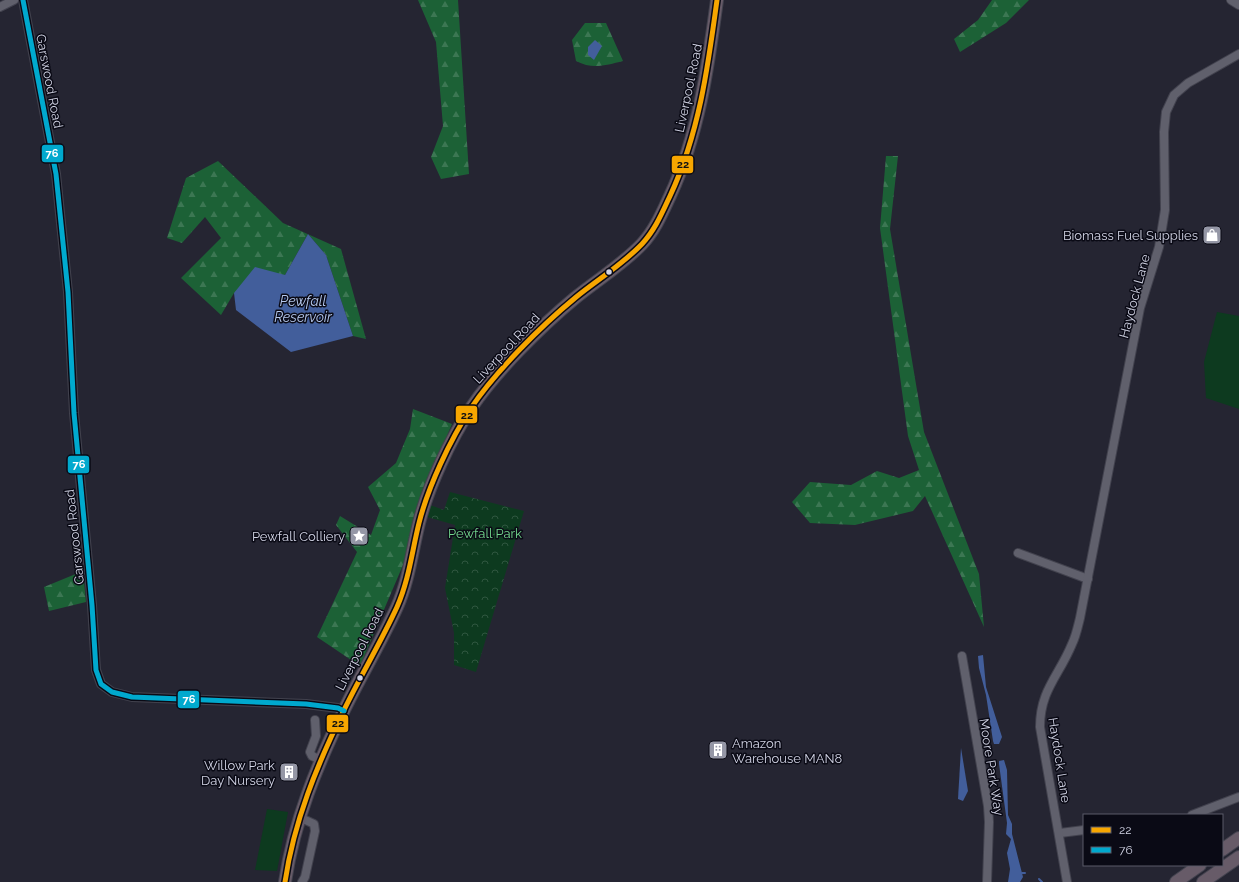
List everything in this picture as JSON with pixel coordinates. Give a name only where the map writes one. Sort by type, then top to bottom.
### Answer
[{"type":"highway","name":"Liverpool Road","points":[[285,882],[299,817],[321,760],[397,607],[408,575],[418,524],[429,491],[471,408],[507,365],[559,312],[642,244],[662,215],[684,164],[695,128],[707,74],[717,0]]},
{"type":"highway","points":[[1223,849],[1239,838]]},
{"type":"highway","points":[[1203,882],[1239,857]]},
{"type":"highway","points":[[1176,882],[1199,866]]},
{"type":"street","points":[[0,7],[14,0]]},
{"type":"street","name":"Garswood Road","points":[[22,0],[56,174],[68,292],[74,413],[92,606],[96,670],[101,684],[112,692],[132,697],[306,704],[338,708],[344,711]]},
{"type":"street","points":[[1231,0],[1239,5]]},
{"type":"street","name":"Haydock Lane","points":[[1068,882],[1040,727],[1040,710],[1044,695],[1072,645],[1080,618],[1140,308],[1159,247],[1165,210],[1164,132],[1166,112],[1174,95],[1188,83],[1239,54]]},
{"type":"street","points":[[1018,553],[1088,579]]},
{"type":"street","name":"Moore Park Way","points":[[962,656],[988,806],[989,822],[987,882]]},
{"type":"street","points":[[312,724],[316,736],[311,754],[321,760]]},
{"type":"street","points":[[1195,814],[1239,797]]},
{"type":"street","points":[[299,817],[314,824],[315,831],[305,877],[302,882]]},
{"type":"street","points":[[1060,833],[1083,830]]},
{"type":"green space","points":[[418,0],[458,0],[469,174],[441,179],[431,157],[443,126],[436,42]]},
{"type":"green space","points":[[992,0],[1029,0],[1006,23],[960,52],[954,39],[978,20]]},
{"type":"green space","points":[[585,23],[606,23],[623,61],[594,66],[582,64],[576,61],[572,40]]},
{"type":"green space","points":[[886,156],[898,156],[890,229],[924,432],[979,574],[984,627],[925,496],[913,511],[855,525],[810,523],[792,502],[810,482],[851,485],[877,471],[899,478],[919,470],[908,436],[880,228]]},
{"type":"green space","points":[[218,161],[283,223],[308,234],[285,275],[234,293],[221,315],[181,278],[221,238],[205,217],[182,243],[167,238],[186,178]]},
{"type":"green space","points":[[308,234],[341,249],[366,339],[353,336],[326,255]]},
{"type":"green space","points":[[1217,312],[1239,316],[1239,409],[1206,398],[1204,362]]},
{"type":"green space","points":[[413,409],[452,424],[417,506],[406,558],[360,666],[317,637],[357,552],[336,525],[340,516],[371,535],[380,510],[368,487],[396,463],[410,429]]},
{"type":"green space","name":"Pewfall Park","points":[[450,492],[524,511],[476,672],[454,665],[454,633],[445,588],[455,525],[427,517],[430,505],[444,510]]},
{"type":"green space","points":[[83,571],[86,602],[49,611],[44,587]]},
{"type":"green space","points":[[267,809],[288,812],[277,871],[255,870]]},
{"type":"water","points":[[595,40],[602,46],[594,60],[588,55],[588,47]]},
{"type":"water","name":"Pewfall Reservoir","points":[[308,234],[326,255],[353,336],[291,352],[236,310],[234,293],[255,267],[285,275]]},
{"type":"water","points":[[983,655],[986,687],[1002,737],[999,744],[994,744],[993,741],[986,695],[979,668],[978,656]]},
{"type":"water","points":[[961,748],[968,791],[963,801],[958,799]]},
{"type":"water","points":[[1004,760],[1007,770],[1008,815],[1012,824],[1012,834],[1023,877],[1020,882],[1008,882],[1010,869],[1007,853],[1011,839],[1006,834],[1007,823],[999,764],[999,761]]},
{"type":"waterway","points":[[1039,879],[1042,882]]},
{"type":"transit line","name":"76","points":[[23,0],[56,174],[68,292],[74,413],[92,605],[96,670],[101,684],[112,692],[132,697],[306,704],[338,708],[344,711]]},
{"type":"transit line","name":"22","points":[[285,882],[294,837],[316,773],[334,731],[397,607],[407,576],[428,494],[448,449],[463,421],[481,394],[505,365],[533,336],[583,291],[618,266],[647,239],[664,209],[680,173],[695,124],[706,75],[717,0]]},
{"type":"place","name":"Biomass Fuel Supplies","points":[[1212,235]]},
{"type":"place","name":"Pewfall Colliery","points":[[359,536]]},
{"type":"place","name":"Amazon Warehouse MAN8","points":[[718,750]]},
{"type":"place","name":"Willow Park Day Nursery","points":[[289,772]]}]
